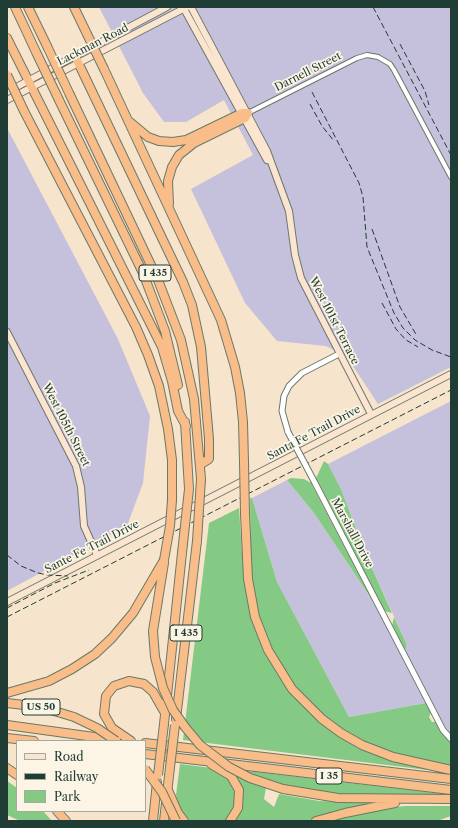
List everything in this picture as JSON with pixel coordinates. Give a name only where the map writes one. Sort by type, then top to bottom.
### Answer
[{"type":"highway","name":"I 435","points":[[15,7],[151,292],[171,354],[186,426],[189,489],[153,821]]},
{"type":"highway","name":"I 435","points":[[28,7],[158,280],[175,324],[186,359],[194,399],[201,464],[197,541],[164,821]]},
{"type":"highway","points":[[34,7],[46,43]]},
{"type":"highway","points":[[74,7],[211,296],[227,338],[240,394],[243,422],[248,579],[255,617],[271,656],[292,689],[322,719],[362,745],[392,757],[451,770]]},
{"type":"highway","points":[[7,38],[162,348],[172,381],[178,411],[186,426]]},
{"type":"highway","points":[[77,60],[183,282],[192,304],[201,346],[209,439],[210,459],[201,464]]},
{"type":"highway","points":[[7,75],[24,111],[136,327],[159,386],[168,429],[172,466],[172,500],[170,526],[153,631],[155,657],[163,688],[173,710],[185,728],[211,754],[229,767],[250,778],[283,789],[338,798],[451,800]]},
{"type":"highway","points":[[127,118],[148,137],[159,141],[173,142],[192,137],[245,115]]},
{"type":"highway","points":[[173,214],[167,188],[169,176],[175,161],[194,143],[245,115]]},
{"type":"highway","points":[[7,693],[49,681],[72,669],[95,654],[112,638],[133,613],[164,560]]},
{"type":"highway","points":[[130,740],[112,728],[105,718],[103,705],[106,696],[111,689],[122,682],[129,681],[144,684],[153,692],[165,714]]},
{"type":"highway","name":"US 50","points":[[7,703],[41,707],[74,717],[97,728],[115,740]]},
{"type":"highway","points":[[7,725],[118,740]]},
{"type":"highway","points":[[7,738],[25,740]]},
{"type":"highway","name":"I 35","points":[[146,744],[451,780]]},
{"type":"highway","name":"I 35","points":[[146,754],[451,790]]},
{"type":"highway","points":[[207,761],[228,773],[237,786],[239,804],[236,813],[230,821]]},
{"type":"highway","points":[[7,768],[16,774]]},
{"type":"highway","points":[[146,770],[162,792],[176,821]]},
{"type":"highway","points":[[167,790],[178,813],[184,821]]},
{"type":"highway","points":[[316,821],[345,813],[414,799]]},
{"type":"highway","points":[[58,812],[66,821]]},
{"type":"main road","name":"Lackman Road","points":[[77,60],[145,18],[167,7]]},
{"type":"main road","name":"West 101st Terrace","points":[[191,7],[263,154],[271,164],[289,211],[295,255],[301,278],[371,414]]},
{"type":"main road","name":"Lackman Road","points":[[7,100],[30,84],[185,8]]},
{"type":"main road","name":"West 101st Terrace","points":[[185,8],[223,82],[245,115]]},
{"type":"main road","points":[[126,38],[127,32],[141,24],[145,18]]},
{"type":"main road","name":"Lackman Road","points":[[7,92],[30,84]]},
{"type":"main road","name":"West 105th Street","points":[[7,332],[76,466],[81,487],[84,526],[97,555]]},
{"type":"main road","name":"Santa Fe Trail Drive","points":[[186,510],[451,374]]},
{"type":"main road","name":"Sante Fe Trail Drive","points":[[7,602],[186,510]]},
{"type":"street","name":"Darnell Street","points":[[245,115],[356,58],[367,55],[378,57],[390,64],[394,70],[451,177]]},
{"type":"street","name":"Marshall Drive","points":[[339,354],[302,373],[289,386],[284,396],[282,411],[288,432],[424,695],[443,730],[451,739]]},
{"type":"shaded area","points":[[99,7],[451,7],[451,367],[378,404],[347,357],[326,346],[277,341],[245,303],[191,189],[253,155],[224,100],[186,122],[164,122],[143,93]]},
{"type":"shaded area","points":[[7,128],[118,339],[150,416],[143,483],[127,526],[7,591]]},
{"type":"shaded area","points":[[451,401],[451,735],[444,725],[405,650],[407,645],[363,548],[341,489],[328,464]]},
{"type":"shaded area","points":[[287,480],[314,513],[377,608],[426,703],[349,717],[277,582],[252,498]]},
{"type":"green space","points":[[324,461],[328,464],[341,489],[363,548],[392,613],[384,611],[316,478]]},
{"type":"green space","points":[[291,478],[304,479],[311,483],[374,603],[314,513],[287,480]]},
{"type":"green space","points":[[250,498],[252,498],[277,582],[349,717],[426,703],[431,713],[429,717],[432,722],[436,722],[451,743],[451,766],[397,755],[359,740],[329,720],[295,687],[272,651],[261,624],[257,608],[251,568]]},
{"type":"green space","points":[[239,508],[243,569],[253,623],[267,657],[284,684],[307,710],[335,732],[436,771],[183,740],[209,523]]},
{"type":"green space","points":[[394,617],[407,645],[405,650],[392,626]]},
{"type":"green space","points":[[180,764],[212,768],[228,778],[233,785],[236,806],[226,821],[188,821],[181,813],[176,795]]},
{"type":"green space","points":[[239,770],[444,794],[444,796],[339,795],[267,782],[264,799],[274,807],[279,794],[319,801],[366,803],[366,806],[308,821],[233,821],[242,804],[231,771]]},
{"type":"green space","points":[[7,781],[16,787],[16,812],[44,812],[52,821],[20,821],[7,815]]},
{"type":"green space","points":[[405,806],[451,806],[451,816],[437,821],[327,821],[385,808]]},
{"type":"railway","points":[[373,7],[451,155]]},
{"type":"railway","points":[[400,44],[425,91],[429,105]]},
{"type":"railway","points":[[312,92],[359,183],[363,197],[367,247],[394,313],[403,328],[415,340],[432,350],[451,357]]},
{"type":"railway","points":[[310,104],[322,126],[334,141]]},
{"type":"railway","points":[[372,229],[400,307],[417,336]]},
{"type":"railway","points":[[382,303],[396,329],[406,340],[418,347]]},
{"type":"railway","points":[[7,617],[451,390]]},
{"type":"railway","points":[[7,555],[21,566],[38,573],[68,576]]},
{"type":"railway","points":[[7,608],[55,583],[89,570]]}]
